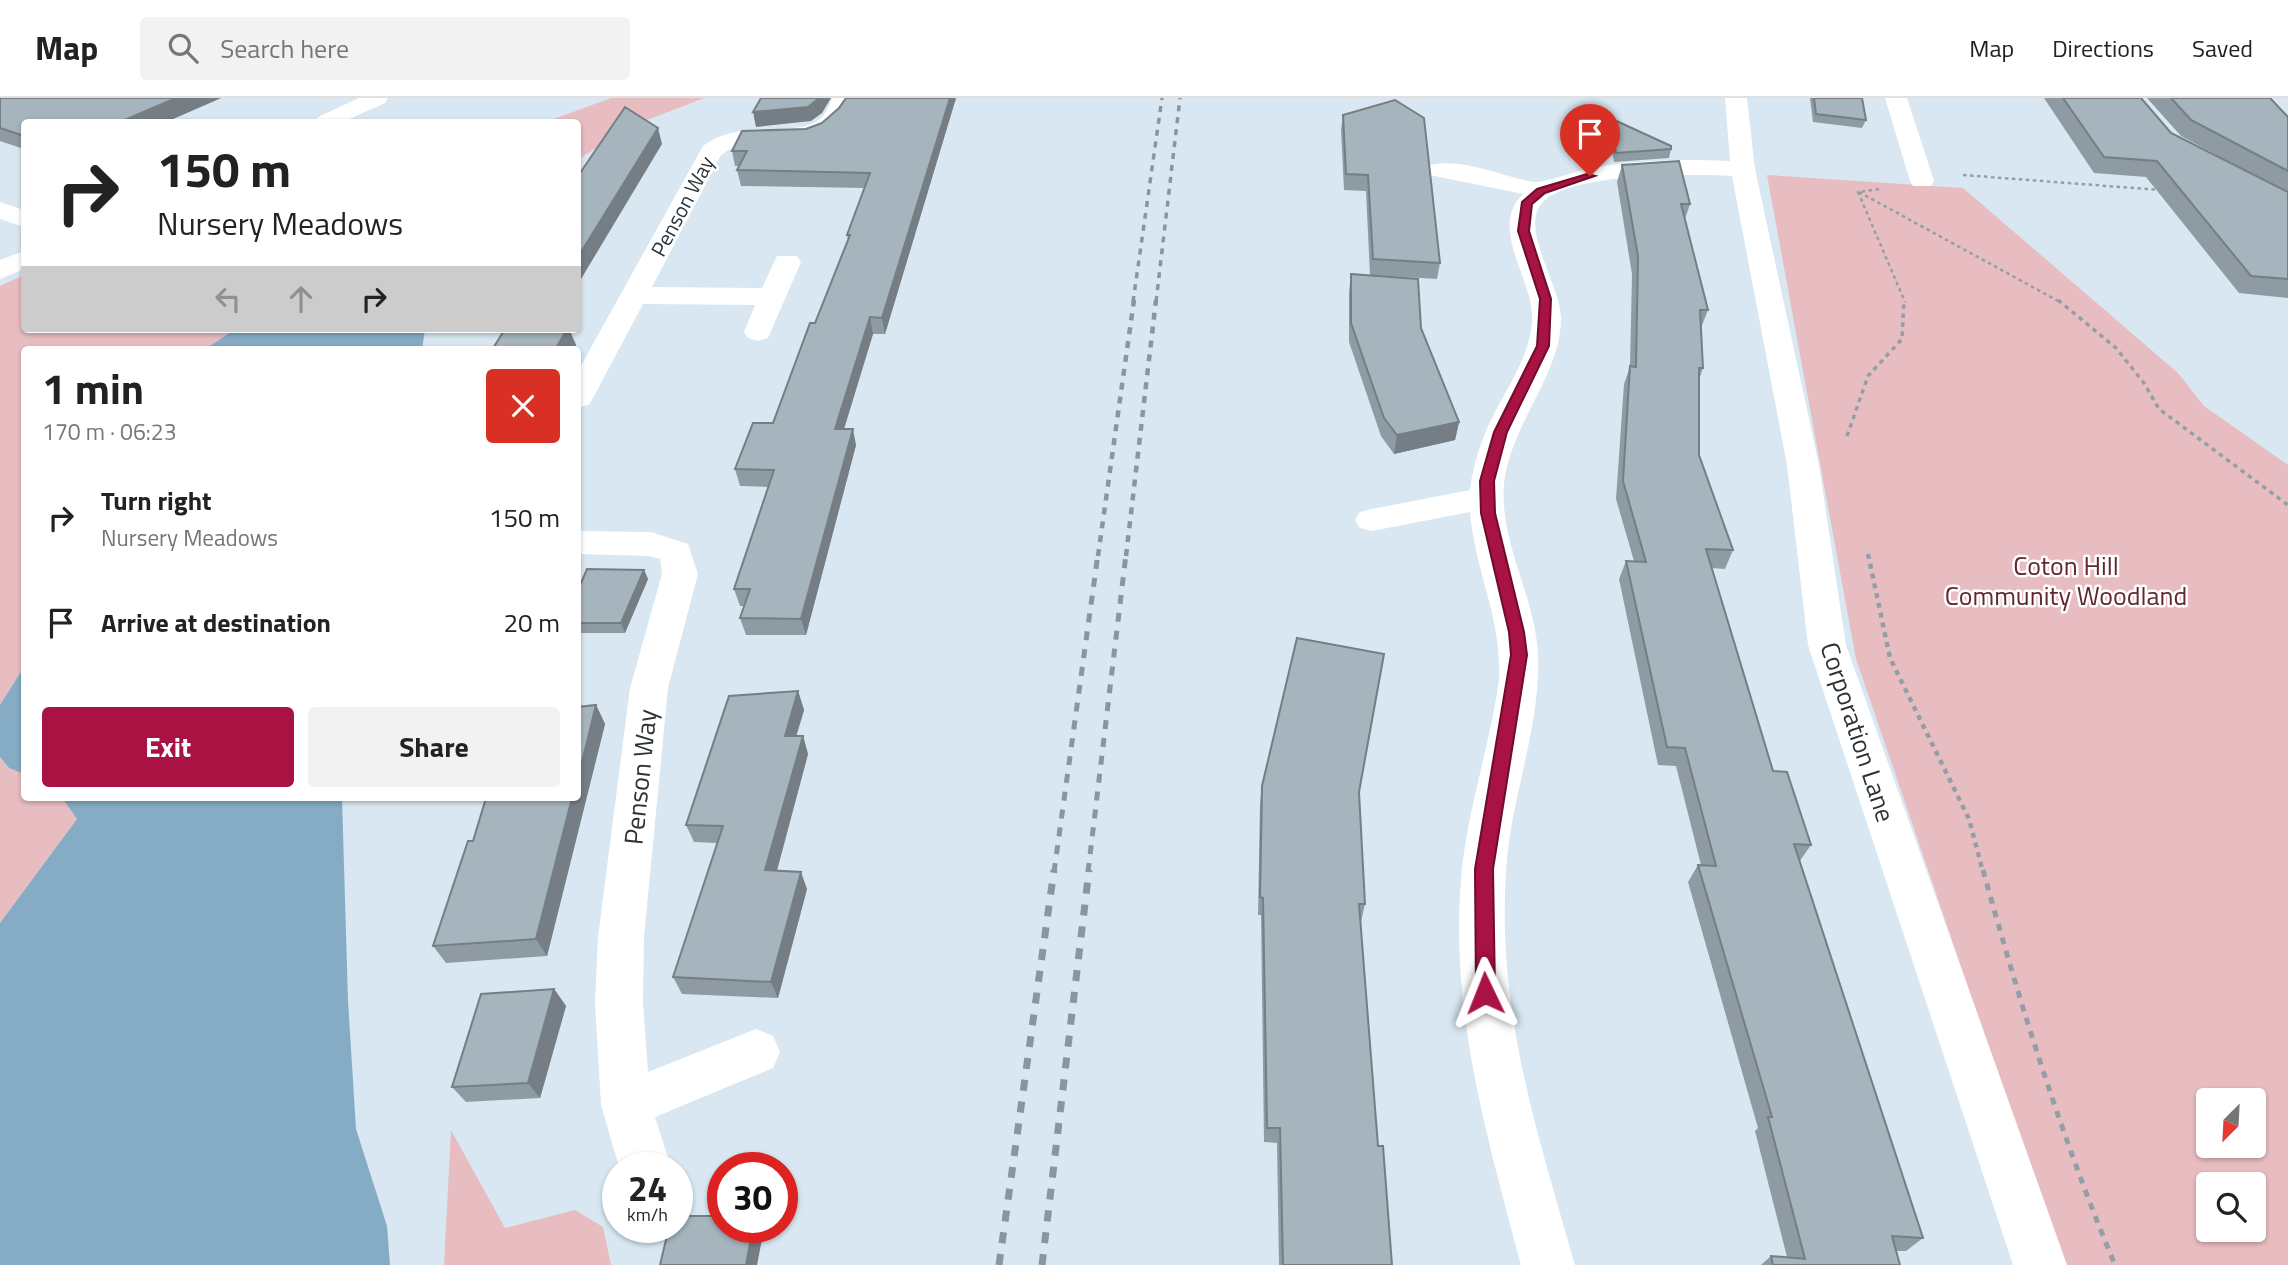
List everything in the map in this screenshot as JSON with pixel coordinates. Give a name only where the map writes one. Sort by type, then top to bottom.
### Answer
[{"type":"street","points":[[333,119],[377,98]]},
{"type":"street","name":"Penson Way","points":[[581,392],[711,151],[721,141],[735,135],[817,132],[830,122],[844,98]]},
{"type":"street","name":"Corporation Lane","points":[[1736,98],[1743,169],[1803,465],[1827,645],[2040,1265]]},
{"type":"street","points":[[1896,98],[1920,176]]},
{"type":"street","points":[[1548,1265],[1497,1078],[1485,993],[1484,869],[1519,655],[1488,513],[1487,481],[1501,432],[1543,346],[1546,299],[1523,231],[1527,202],[1541,191],[1570,180],[1650,168],[1743,169]]},
{"type":"street","points":[[1439,170],[1541,191]]},
{"type":"street","points":[[0,210],[21,218]]},
{"type":"street","points":[[0,271],[21,261]]},
{"type":"street","points":[[758,332],[787,262]]},
{"type":"street","points":[[634,295],[773,297]]},
{"type":"street","points":[[1372,520],[1488,498]]},
{"type":"street","name":"Penson Way","points":[[581,543],[651,544],[676,552],[680,574],[649,688],[621,937],[620,1003],[625,1105],[640,1152]]},
{"type":"street","points":[[625,1105],[756,1052]]},
{"type":"path","points":[[1858,192],[1911,186],[1920,176],[2166,190]]},
{"type":"path","points":[[1844,444],[1868,376],[1902,339],[1906,305],[1858,192]]},
{"type":"path","points":[[1858,192],[2050,294],[2116,348],[2144,383],[2158,410],[2288,505]]},
{"type":"path","points":[[1867,551],[1890,658],[1969,819],[2015,985],[2075,1169],[2115,1265]]},
{"type":"green space","points":[[611,98],[704,98],[624,129],[581,158],[581,119],[554,119]]},
{"type":"green space","name":"Coton Hill Community Woodland","points":[[1767,175],[1963,188],[2178,373],[2204,406],[2288,465],[2288,1265],[2063,1265],[1856,659]]},
{"type":"green space","points":[[21,276],[21,333],[229,333],[210,346],[21,346],[21,672],[0,705],[0,286]]},
{"type":"green space","points":[[0,757],[9,768],[21,773],[21,801],[64,801],[77,819],[0,923]]},
{"type":"green space","points":[[451,1130],[505,1228],[575,1210],[602,1226],[602,1243],[606,1243],[611,1265],[444,1265]]},
{"type":"water","points":[[229,333],[424,333],[423,346],[210,346]]},
{"type":"water","points":[[21,672],[21,773],[9,768],[0,757],[0,705]]},
{"type":"water","points":[[64,801],[342,801],[348,1001],[356,1129],[387,1226],[390,1265],[0,1265],[0,923],[77,819]]},
{"type":"building","points":[[0,98],[176,98],[127,119],[21,119],[21,135],[0,128]]},
{"type":"building","points":[[761,98],[819,98],[808,107],[753,112]]},
{"type":"building","points":[[846,98],[950,98],[882,318],[870,317],[835,429],[853,429],[801,619],[740,618],[750,589],[734,589],[774,470],[735,469],[753,423],[773,423],[810,323],[815,323],[850,235],[847,235],[870,173],[737,170],[747,151],[732,151],[742,131],[806,129],[822,123]]},
{"type":"building","points":[[1814,98],[1862,98],[1866,120],[1816,114]]},
{"type":"building","points":[[2063,98],[2141,98],[2171,133],[2288,192],[2288,279],[2251,276],[2157,161],[2104,157]]},
{"type":"building","points":[[2171,98],[2270,98],[2288,117],[2288,171],[2191,120]]},
{"type":"building","points":[[1395,100],[1424,118],[1440,263],[1373,259],[1368,175],[1346,174],[1343,115]]},
{"type":"building","points":[[625,107],[658,128],[581,252],[581,172]]},
{"type":"building","points":[[1610,118],[1671,146],[1671,149],[1616,153]]},
{"type":"building","points":[[1679,161],[1690,204],[1681,204],[1708,310],[1700,310],[1703,368],[1699,368],[1699,455],[1733,550],[1706,549],[1773,771],[1787,772],[1811,845],[1794,844],[1923,1238],[1892,1236],[1900,1265],[1773,1265],[1771,1256],[1805,1259],[1768,1117],[1772,1117],[1698,865],[1716,866],[1685,748],[1667,747],[1626,561],[1646,562],[1623,481],[1630,366],[1636,367],[1638,256],[1622,165]]},
{"type":"building","points":[[1351,274],[1418,279],[1421,328],[1459,422],[1397,435],[1384,418],[1351,323]]},
{"type":"building","points":[[503,333],[565,333],[557,346],[494,346]]},
{"type":"building","points":[[587,569],[644,570],[621,623],[581,623],[581,583]]},
{"type":"building","points":[[1297,638],[1384,654],[1359,792],[1365,904],[1359,904],[1378,1146],[1383,1146],[1392,1265],[1283,1265],[1280,1128],[1267,1128],[1263,898],[1260,897],[1262,786]]},
{"type":"building","points":[[798,691],[785,736],[803,736],[765,870],[801,872],[771,982],[673,977],[723,826],[686,825],[729,696]]},
{"type":"building","points":[[596,705],[581,766],[581,707]]},
{"type":"building","points":[[485,801],[571,801],[536,939],[433,946],[468,841],[473,841]]},
{"type":"building","points":[[554,989],[528,1083],[452,1087],[481,994]]},
{"type":"building","points":[[693,1216],[707,1216],[707,1243],[750,1243],[746,1265],[660,1265],[665,1243],[693,1243]]},
{"type":"railway","points":[[1133,302],[1162,98]]},
{"type":"railway","points":[[1156,302],[1180,98]]},
{"type":"railway","points":[[1098,556],[1134,300]]},
{"type":"railway","points":[[1126,556],[1156,300]]},
{"type":"railway","points":[[1054,872],[1098,554]]},
{"type":"railway","points":[[1088,872],[1126,554]]},
{"type":"railway","points":[[999,1265],[1054,870]]},
{"type":"railway","points":[[1042,1265],[1089,870]]},
{"type":"route","points":[[1485,993],[1482,922],[1484,869],[1519,655],[1488,513],[1487,481],[1501,432],[1543,346],[1547,319],[1546,299],[1523,231],[1527,202],[1541,191],[1590,176]]}]
